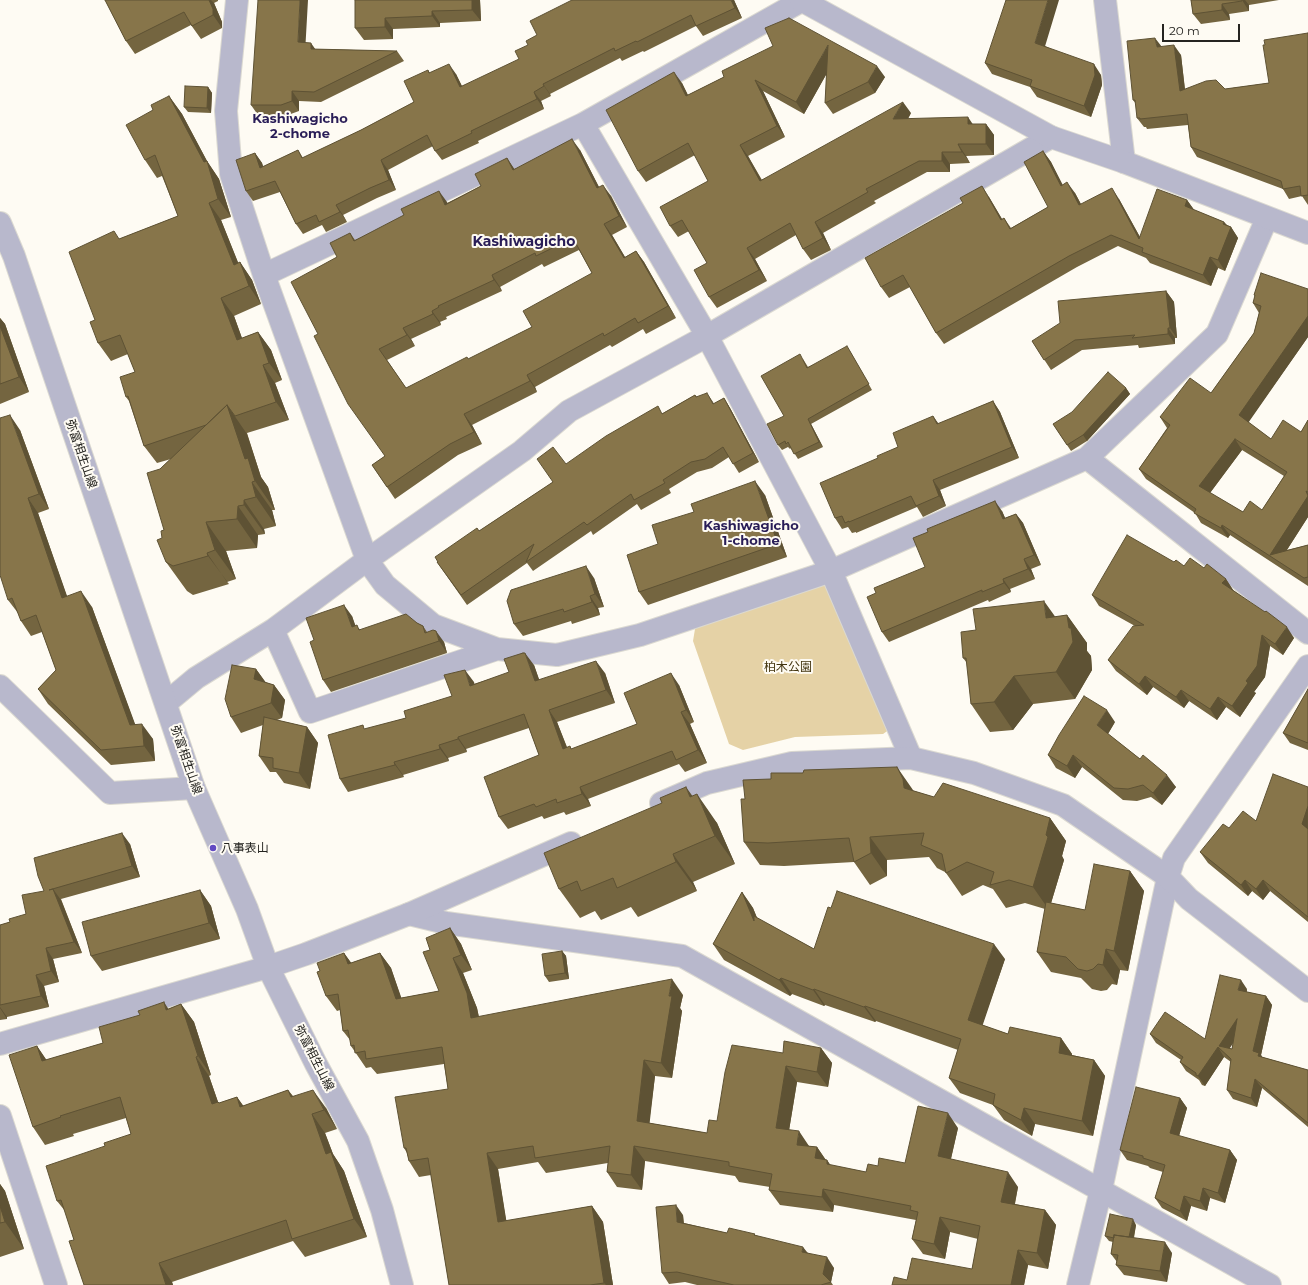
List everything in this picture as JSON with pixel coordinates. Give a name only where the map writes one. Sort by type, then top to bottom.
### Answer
[{"type":"street","points":[[237,0],[226,111],[231,174],[264,275],[367,560],[385,585],[433,625],[497,650],[556,655],[640,635],[831,570],[1087,458],[1217,334],[1267,218]]},
{"type":"street","points":[[264,275],[583,124],[802,0],[1051,137],[1124,162],[1308,233]]},
{"type":"street","points":[[1105,0],[1124,162]]},
{"type":"street","points":[[583,124],[707,336],[831,570],[911,758]]},
{"type":"street","points":[[166,703],[196,678],[273,630],[367,560],[522,451],[570,411],[707,336],[1051,137]]},
{"type":"street","name":"弥富相生山線","points":[[0,223],[14,256],[194,788],[247,909],[268,967],[316,1064],[358,1141],[382,1210],[402,1285]]},
{"type":"street","points":[[1087,458],[1308,633]]},
{"type":"street","points":[[273,630],[310,712],[497,650]]},
{"type":"street","points":[[1078,1285],[1101,1190],[1168,877],[1174,858],[1308,666]]},
{"type":"street","points":[[0,686],[110,792],[194,788]]},
{"type":"street","points":[[642,812],[707,783],[792,762],[911,758],[974,773],[1063,805],[1168,877],[1189,899],[1308,991]]},
{"type":"street","points":[[0,1044],[268,967],[306,954],[409,914],[591,834]]},
{"type":"street","points":[[409,914],[446,923],[682,956],[1270,1285]]},
{"type":"street","points":[[0,1116],[56,1285]]},
{"type":"green space","name":"柏木公園","points":[[817,582],[833,590],[893,727],[883,734],[795,737],[743,750],[729,744],[693,641],[696,623]]},
{"type":"building","points":[[105,0],[209,0],[213,9],[213,15],[192,26],[184,12],[126,41]]},
{"type":"building","points":[[258,0],[300,0],[298,42],[311,43],[311,49],[397,51],[314,92],[292,91],[292,101],[281,105],[251,105]]},
{"type":"building","points":[[355,0],[472,0],[472,10],[432,11],[432,16],[385,18],[385,27],[355,28]]},
{"type":"building","points":[[572,0],[731,0],[735,8],[696,26],[691,15],[637,42],[636,41],[615,51],[614,48],[543,84],[544,86],[534,92],[537,99],[471,131],[472,133],[435,151],[427,135],[381,160],[389,180],[336,205],[340,212],[319,222],[316,215],[296,224],[275,181],[246,191],[236,160],[255,153],[260,168],[298,150],[302,158],[361,130],[414,102],[404,81],[428,70],[429,73],[449,64],[460,87],[519,59],[515,51],[528,45],[526,41],[537,35],[530,21]]},
{"type":"building","points":[[1006,0],[1048,0],[1035,43],[1094,64],[1095,75],[1084,106],[1030,86],[1032,80],[985,63]]},
{"type":"building","points":[[1191,0],[1242,1],[1222,4],[1222,10],[1193,14]]},
{"type":"building","points":[[789,18],[877,66],[868,82],[825,103],[828,45],[796,102],[755,80],[777,126],[740,145],[760,181],[903,102],[893,119],[968,117],[968,124],[986,124],[986,144],[958,144],[962,152],[942,152],[942,161],[919,161],[866,189],[868,192],[815,222],[823,238],[803,249],[790,223],[747,248],[759,270],[709,297],[694,270],[707,263],[682,220],[670,226],[660,207],[708,181],[688,143],[638,171],[606,110],[674,72],[686,96],[724,77],[722,71],[773,46],[765,28]]},
{"type":"building","points":[[1308,33],[1308,195],[1301,196],[1300,186],[1283,189],[1281,181],[1191,147],[1187,114],[1140,119],[1137,118],[1135,100],[1133,100],[1127,41],[1155,38],[1157,47],[1174,45],[1180,91],[1206,81],[1216,80],[1225,89],[1269,83],[1263,45],[1265,45],[1264,40]]},
{"type":"building","points":[[185,86],[208,87],[207,108],[184,107]]},
{"type":"building","points":[[169,96],[204,162],[207,161],[218,199],[209,203],[234,265],[240,262],[249,286],[221,298],[237,340],[258,332],[269,363],[263,365],[276,402],[235,416],[227,405],[206,425],[144,446],[128,396],[126,397],[120,377],[135,372],[120,335],[98,343],[90,322],[95,320],[69,252],[114,231],[119,239],[178,216],[155,155],[145,160],[126,125],[153,110],[151,105]]},
{"type":"building","points":[[572,139],[597,188],[603,185],[619,216],[604,224],[624,258],[636,251],[668,306],[638,323],[635,318],[604,336],[603,333],[527,375],[530,381],[464,414],[474,432],[450,444],[387,487],[372,465],[385,456],[348,404],[314,336],[318,334],[291,282],[337,257],[330,243],[350,233],[354,241],[404,215],[401,209],[439,191],[445,205],[481,186],[475,174],[507,158],[513,170]],"holes":[[[573,238],[592,273],[523,311],[532,327],[468,359],[467,357],[406,388],[379,349],[407,335],[403,328],[433,314],[432,311],[439,307],[438,306],[494,280],[492,275],[535,253],[536,256]]]},
{"type":"building","points":[[1043,151],[1061,186],[1067,182],[1079,205],[1112,188],[1139,239],[1157,189],[1187,200],[1185,206],[1224,222],[1223,224],[1231,227],[1218,260],[1210,257],[1203,275],[1142,252],[1143,248],[1111,235],[1069,256],[936,333],[903,275],[881,287],[865,258],[963,203],[960,198],[982,186],[1001,220],[1004,218],[1010,229],[1048,207],[1024,162]]},
{"type":"building","points":[[1261,273],[1308,289],[1308,316],[1239,415],[1271,439],[1283,420],[1301,432],[1308,420],[1308,492],[1306,491],[1308,496],[1270,555],[1308,545],[1308,577],[1304,578],[1222,525],[1221,528],[1194,513],[1196,509],[1139,469],[1170,425],[1160,417],[1190,378],[1211,393],[1254,333],[1261,306],[1253,303]],"holes":[[[1235,439],[1287,472],[1262,510],[1250,501],[1243,512],[1199,486]]]},
{"type":"building","points":[[1166,291],[1170,328],[1168,328],[1168,334],[1132,338],[1135,335],[1075,340],[1044,360],[1032,341],[1060,323],[1058,301]]},
{"type":"building","points":[[0,326],[19,377],[0,384]]},
{"type":"building","points":[[847,346],[869,384],[808,419],[819,442],[794,454],[788,442],[786,444],[785,441],[778,445],[767,424],[784,416],[761,376],[800,354],[807,368]]},
{"type":"building","points":[[1108,372],[1126,388],[1083,435],[1067,445],[1053,424],[1072,412]]},
{"type":"building","points":[[707,393],[713,404],[724,398],[753,453],[733,464],[723,447],[705,459],[691,462],[663,480],[665,483],[634,500],[631,494],[587,525],[584,522],[526,562],[534,544],[461,595],[437,562],[435,557],[477,528],[479,531],[553,482],[537,459],[553,447],[566,464],[606,436],[658,406],[662,414],[695,395],[696,397]]},
{"type":"building","points":[[993,401],[1012,447],[933,480],[939,496],[916,506],[911,496],[849,522],[845,523],[842,516],[835,518],[820,483],[878,458],[877,456],[898,447],[893,433],[933,416],[937,424]]},
{"type":"building","points":[[227,405],[245,459],[248,458],[255,481],[252,482],[256,497],[244,500],[244,505],[238,506],[237,519],[206,522],[215,550],[207,553],[208,556],[173,566],[166,562],[157,540],[162,538],[161,531],[164,530],[147,473],[160,469]]},
{"type":"building","points":[[10,415],[39,494],[28,498],[62,598],[81,591],[130,725],[142,724],[144,746],[101,750],[38,689],[56,670],[36,615],[21,621],[12,598],[8,600],[0,575],[0,418]]},
{"type":"building","points":[[755,481],[778,544],[639,592],[627,555],[658,544],[652,525],[694,512],[691,504]]},
{"type":"building","points":[[995,501],[1003,519],[1016,514],[1034,555],[1024,559],[1028,569],[1003,579],[1004,583],[982,592],[982,590],[882,632],[867,597],[876,593],[874,588],[925,567],[913,538],[928,532],[927,529]]},
{"type":"building","points":[[1127,535],[1174,562],[1176,560],[1184,566],[1190,558],[1204,568],[1207,564],[1226,579],[1222,583],[1265,612],[1266,611],[1287,627],[1275,644],[1262,635],[1257,666],[1246,681],[1248,683],[1232,706],[1218,697],[1210,709],[1181,690],[1176,697],[1145,676],[1139,684],[1108,660],[1133,626],[1144,625],[1092,595]]},
{"type":"building","points":[[586,566],[595,594],[590,596],[592,602],[564,612],[563,609],[514,624],[507,601],[511,590]]},
{"type":"building","points":[[1044,601],[1046,618],[1067,615],[1069,628],[1071,628],[1073,642],[1056,672],[1014,676],[994,702],[971,704],[966,658],[963,658],[961,632],[976,630],[973,609]]},
{"type":"building","points":[[344,605],[352,627],[357,625],[359,630],[406,614],[423,626],[425,633],[433,630],[436,631],[439,641],[323,680],[310,642],[314,640],[306,618]]},
{"type":"building","points":[[525,653],[535,681],[596,661],[606,690],[549,710],[563,749],[570,746],[571,749],[637,724],[624,693],[671,673],[686,710],[681,712],[698,750],[676,760],[672,751],[580,787],[582,794],[557,803],[556,799],[536,807],[534,804],[499,817],[484,777],[539,755],[524,714],[458,737],[458,739],[439,745],[440,749],[394,762],[395,765],[340,779],[328,735],[363,725],[364,729],[406,718],[404,711],[452,696],[444,675],[465,670],[470,686],[509,672],[504,659]]},
{"type":"building","points":[[232,665],[256,669],[254,679],[274,685],[271,703],[231,717],[225,699]]},
{"type":"building","points":[[1308,689],[1308,743],[1283,733]]},
{"type":"building","points":[[1084,696],[1107,710],[1097,725],[1140,759],[1143,755],[1167,775],[1153,793],[1143,785],[1128,789],[1114,788],[1073,755],[1067,766],[1048,755]]},
{"type":"building","points":[[264,717],[307,727],[299,773],[273,768],[273,758],[259,756]]},
{"type":"building","points":[[897,767],[903,779],[904,788],[934,797],[943,783],[1050,818],[1046,835],[1048,837],[1033,887],[1009,880],[990,885],[994,872],[967,862],[946,873],[942,854],[921,845],[924,833],[870,837],[871,853],[854,862],[849,838],[768,843],[744,842],[741,799],[745,799],[743,780],[771,779],[771,773],[803,773],[804,770]]},
{"type":"building","points":[[1273,774],[1308,787],[1308,806],[1302,824],[1308,829],[1308,917],[1263,880],[1256,889],[1245,880],[1241,885],[1200,852],[1223,824],[1229,828],[1243,811],[1256,821]]},
{"type":"building","points":[[686,787],[690,797],[697,794],[715,836],[673,854],[676,862],[617,888],[613,878],[581,891],[577,881],[559,889],[544,853],[662,803],[660,798]]},
{"type":"building","points":[[122,833],[132,866],[49,890],[53,889],[74,942],[46,948],[51,971],[36,975],[41,996],[0,1005],[0,925],[10,922],[9,919],[26,914],[22,895],[44,891],[38,876],[34,858]]},
{"type":"building","points":[[1094,864],[1130,871],[1114,951],[1106,949],[1103,965],[1098,964],[1093,969],[1087,971],[1078,969],[1066,957],[1037,952],[1046,902],[1085,910]]},
{"type":"building","points":[[200,890],[209,923],[91,956],[82,922]]},
{"type":"building","points":[[837,891],[994,944],[968,1020],[1008,1034],[1010,1027],[1061,1038],[1059,1053],[1094,1060],[1082,1121],[1024,1108],[1021,1120],[993,1105],[995,1094],[949,1078],[961,1039],[781,978],[779,980],[713,944],[742,892],[754,921],[754,916],[814,949],[828,907],[831,908]]},
{"type":"building","points":[[450,928],[461,955],[453,958],[467,993],[471,1018],[672,979],[669,996],[672,996],[661,1063],[644,1060],[637,1121],[707,1133],[709,1120],[717,1121],[725,1072],[732,1045],[783,1053],[784,1041],[821,1048],[817,1072],[786,1066],[776,1128],[799,1131],[797,1145],[817,1147],[815,1158],[827,1160],[827,1164],[866,1172],[868,1164],[878,1166],[879,1158],[905,1163],[918,1106],[948,1113],[938,1156],[1008,1172],[1001,1202],[1045,1210],[1037,1253],[1018,1250],[1011,1285],[892,1285],[894,1277],[907,1280],[912,1258],[972,1269],[980,1226],[940,1217],[934,1244],[912,1239],[918,1212],[910,1210],[911,1206],[823,1189],[822,1197],[769,1190],[772,1174],[729,1166],[729,1162],[634,1146],[631,1175],[607,1172],[610,1146],[535,1158],[533,1146],[487,1153],[498,1222],[592,1206],[604,1283],[590,1285],[449,1285],[428,1158],[409,1161],[406,1148],[404,1148],[395,1097],[448,1089],[442,1047],[366,1059],[365,1051],[355,1053],[354,1045],[351,1046],[348,1030],[343,1031],[338,994],[326,996],[317,972],[320,971],[317,963],[344,953],[348,964],[380,953],[396,999],[439,991],[423,952],[430,950],[426,938]]},
{"type":"building","points":[[562,951],[565,973],[545,976],[542,954]]},
{"type":"building","points":[[1220,975],[1241,980],[1238,990],[1266,996],[1253,1051],[1259,1053],[1258,1056],[1308,1070],[1308,1123],[1255,1079],[1251,1098],[1227,1090],[1231,1059],[1218,1047],[1198,1076],[1180,1062],[1183,1057],[1150,1034],[1165,1012],[1205,1039]],"holes":[[[1237,1019],[1232,1049],[1219,1046]]]},
{"type":"building","points":[[164,1002],[166,1010],[181,1004],[198,1056],[196,1057],[212,1104],[237,1097],[240,1107],[288,1090],[291,1097],[313,1090],[324,1110],[312,1114],[326,1154],[331,1152],[354,1219],[292,1239],[286,1220],[159,1263],[166,1285],[84,1285],[69,1241],[74,1240],[61,1200],[57,1201],[46,1166],[105,1146],[104,1143],[131,1134],[120,1097],[60,1116],[61,1117],[33,1127],[9,1055],[37,1046],[42,1061],[103,1043],[99,1027],[140,1015],[138,1011]]},
{"type":"building","points":[[1136,1087],[1180,1098],[1170,1133],[1230,1150],[1218,1193],[1203,1188],[1200,1201],[1184,1196],[1180,1211],[1155,1198],[1165,1165],[1143,1158],[1143,1156],[1120,1150]]},
{"type":"building","points":[[676,1205],[677,1222],[727,1233],[729,1228],[755,1234],[754,1235],[803,1247],[802,1252],[827,1257],[823,1274],[831,1282],[821,1285],[734,1285],[677,1272],[662,1273],[656,1207]]},
{"type":"building","points":[[0,1206],[5,1222],[0,1223]]},
{"type":"building","points":[[1110,1214],[1133,1219],[1129,1237],[1114,1235],[1114,1238],[1105,1236]]},
{"type":"building","points":[[1114,1235],[1165,1242],[1160,1271],[1116,1265],[1118,1255],[1111,1254]]},
{"type":"place","name":"八事表山","points":[[213,848]]},
{"type":"district","name":"Kashiwagicho 2-chome","points":[[300,126]]},
{"type":"district","name":"Kashiwagicho","points":[[524,242]]},
{"type":"district","name":"Kashiwagicho 1-chome","points":[[751,534]]}]
